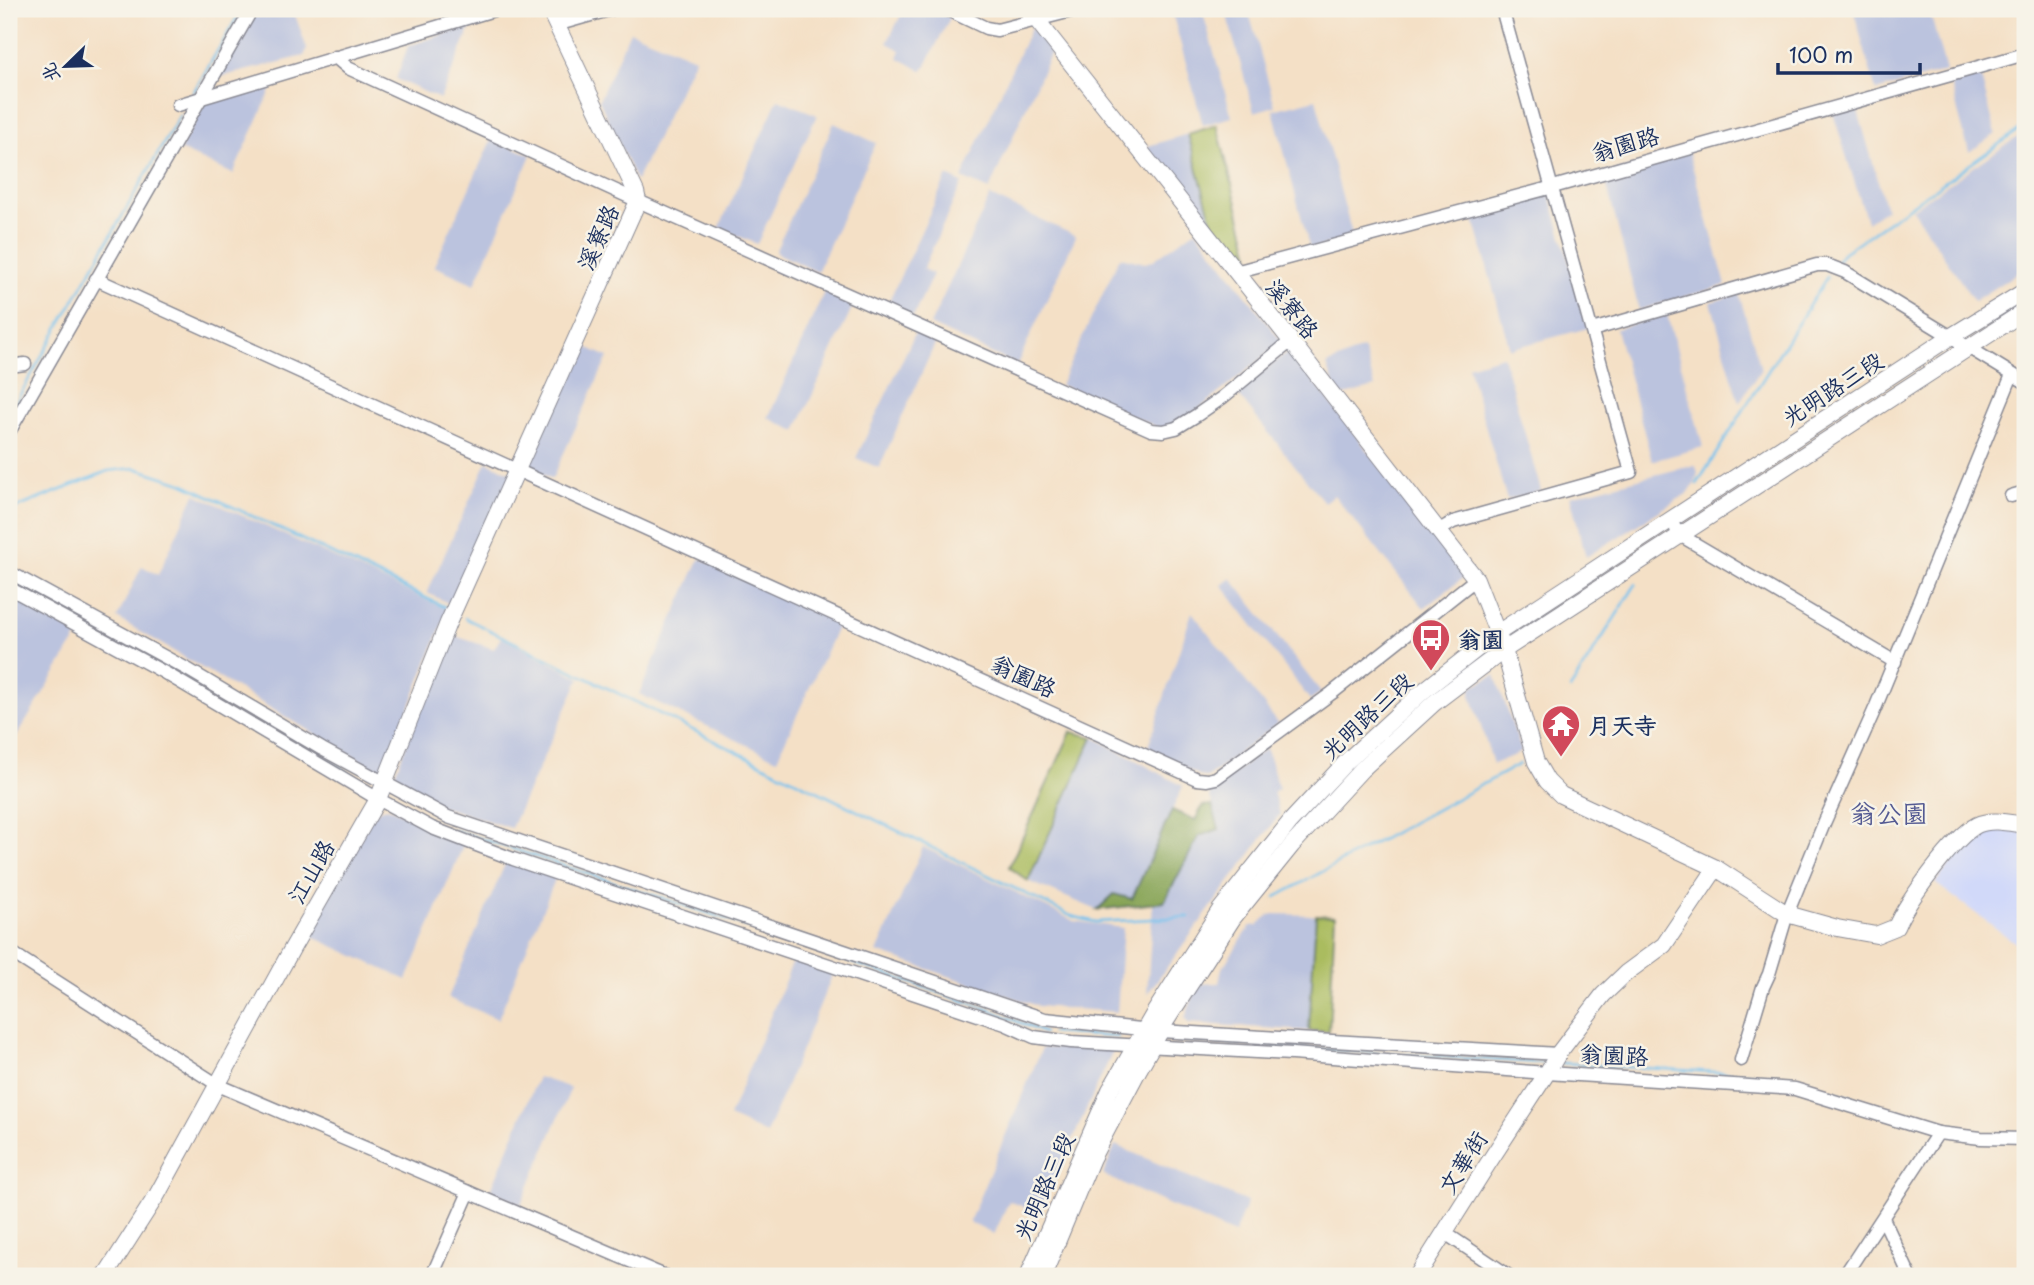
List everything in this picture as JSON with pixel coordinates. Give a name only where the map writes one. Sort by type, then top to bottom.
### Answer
[{"type":"street","points":[[9,432],[252,9]]},
{"type":"street","points":[[178,105],[497,9]]},
{"type":"street","name":"溪寮路","points":[[517,469],[638,201],[550,9]]},
{"type":"street","points":[[556,25],[612,9]]},
{"type":"street","points":[[946,9],[986,28],[997,30],[1032,15],[1079,9]]},
{"type":"street","points":[[1438,531],[1453,522],[1631,472],[1502,9]]},
{"type":"street","name":"溪寮路","points":[[1032,15],[1476,579],[1504,650]]},
{"type":"street","name":"翁園路","points":[[1235,272],[1553,187],[2025,54]]},
{"type":"street","points":[[335,57],[348,68],[638,201],[1151,430],[1176,428],[1197,415],[1291,341]]},
{"type":"street","points":[[1592,330],[1817,265],[1827,265],[1845,272],[2025,382]]},
{"type":"street","name":"翁園路","points":[[96,279],[1197,779],[1216,778],[1321,701],[1476,579]]},
{"type":"street","name":"光明路三段","points":[[1043,1276],[1144,1046],[1220,910],[1290,822],[1348,760],[1422,692],[1496,634],[1950,337],[2025,291]]},
{"type":"street","name":"光明路三段","points":[[1152,1030],[1233,918],[1301,835],[1362,769],[1434,703],[1504,650],[2025,312]]},
{"type":"street","points":[[9,366],[25,364]]},
{"type":"street","points":[[1741,1060],[1787,914],[1895,662],[2012,375]]},
{"type":"street","name":"江山路","points":[[105,1276],[157,1195],[381,791],[448,623],[517,469]]},
{"type":"street","points":[[2011,496],[2025,492]]},
{"type":"street","points":[[1670,521],[1680,535],[1895,662]]},
{"type":"street","points":[[9,572],[187,669],[381,791],[432,828],[513,859],[992,1019],[1034,1037],[1071,1042],[1292,1054],[1547,1073]]},
{"type":"street","points":[[9,588],[381,791],[447,817],[1045,1019],[1152,1030],[1558,1054]]},
{"type":"street","points":[[1504,650],[1536,762],[1547,781],[1561,795],[1716,868],[1787,914],[1837,928],[1876,935],[1896,927],[1930,873],[1966,833],[1987,822],[2025,825]]},
{"type":"street","name":"翁園路","points":[[1716,868],[1664,944],[1626,973],[1603,995],[1558,1054],[1547,1073],[1795,1089],[1938,1133],[2025,1139]]},
{"type":"street","points":[[9,951],[218,1085],[665,1276]]},
{"type":"street","name":"光明路三段","points":[[1028,1276],[1110,1090],[1144,1046]]},
{"type":"street","name":"文華街","points":[[1417,1276],[1547,1073]]},
{"type":"street","points":[[1844,1276],[1938,1133]]},
{"type":"street","points":[[432,1276],[469,1192]]},
{"type":"street","points":[[1883,1217],[1910,1276]]},
{"type":"street","points":[[1444,1233],[1509,1276]]},
{"type":"shaded area","points":[[256,9],[293,9],[307,49],[304,56],[216,78]]},
{"type":"shaded area","points":[[904,9],[935,9],[951,16],[923,71],[898,58],[901,50],[887,43]]},
{"type":"shaded area","points":[[1171,9],[1202,9],[1232,117],[1203,125]]},
{"type":"shaded area","points":[[1225,9],[1248,9],[1275,106],[1254,112]]},
{"type":"shaded area","points":[[1853,9],[1929,9],[1946,71],[1876,91]]},
{"type":"shaded area","points":[[472,25],[440,99],[396,79],[408,46]]},
{"type":"shaded area","points":[[1031,27],[1051,52],[989,190],[962,178]]},
{"type":"shaded area","points":[[630,31],[695,58],[636,181],[599,100]]},
{"type":"shaded area","points":[[1979,70],[1996,134],[1969,152],[1949,78]]},
{"type":"shaded area","points":[[275,82],[233,174],[180,150],[205,100]]},
{"type":"shaded area","points":[[778,99],[817,115],[757,244],[719,228]]},
{"type":"shaded area","points":[[1316,99],[1353,238],[1310,250],[1273,110]]},
{"type":"shaded area","points":[[1856,104],[1886,209],[1867,222],[1832,110]]},
{"type":"shaded area","points":[[834,123],[876,143],[817,272],[775,252]]},
{"type":"shaded area","points":[[2025,132],[2025,268],[1974,301],[1912,209]]},
{"type":"shaded area","points":[[1188,134],[1215,233],[1148,152],[1148,146]]},
{"type":"shaded area","points":[[492,138],[531,155],[475,284],[434,266]]},
{"type":"shaded area","points":[[1688,151],[1726,285],[1639,310],[1604,174]]},
{"type":"shaded area","points":[[947,176],[962,183],[923,269],[933,274],[913,317],[887,305]]},
{"type":"shaded area","points":[[1549,191],[1588,328],[1510,349],[1472,212]]},
{"type":"shaded area","points":[[990,196],[1076,236],[1017,365],[930,325]]},
{"type":"shaded area","points":[[1196,230],[1282,342],[1178,426],[1164,430],[1060,385],[1120,257],[1145,263],[1152,261]]},
{"type":"shaded area","points":[[825,290],[856,299],[796,431],[768,418]]},
{"type":"shaded area","points":[[1739,294],[1761,369],[1739,403],[1711,302]]},
{"type":"shaded area","points":[[1667,314],[1703,447],[1652,461],[1616,329]]},
{"type":"shaded area","points":[[918,327],[938,337],[879,468],[856,458]]},
{"type":"shaded area","points":[[580,344],[608,357],[552,479],[523,465]]},
{"type":"shaded area","points":[[1362,349],[1375,387],[1342,396],[1335,387],[1327,365]]},
{"type":"shaded area","points":[[1290,351],[1462,571],[1463,578],[1424,608],[1334,495],[1324,502],[1236,392]]},
{"type":"shaded area","points":[[1503,356],[1541,491],[1507,500],[1468,366]]},
{"type":"shaded area","points":[[487,462],[512,473],[452,605],[427,593]]},
{"type":"shaded area","points":[[1695,465],[1698,472],[1695,484],[1688,493],[1586,557],[1570,496]]},
{"type":"shaded area","points":[[195,494],[448,610],[383,774],[117,618],[142,566],[158,575]]},
{"type":"shaded area","points":[[700,558],[839,623],[777,759],[639,694]]},
{"type":"shaded area","points":[[1231,578],[1321,692],[1310,700],[1222,585]]},
{"type":"shaded area","points":[[9,591],[80,633],[9,749]]},
{"type":"shaded area","points":[[1192,612],[1278,723],[1208,777],[1147,750]]},
{"type":"shaded area","points":[[449,634],[494,649],[501,637],[580,678],[511,828],[437,805],[392,781]]},
{"type":"shaded area","points":[[1495,675],[1522,752],[1493,764],[1471,695],[1471,687]]},
{"type":"shaded area","points":[[1093,737],[1183,786],[1132,899],[1114,894],[1097,910],[1028,881]]},
{"type":"shaded area","points":[[1266,748],[1279,789],[1273,792],[1280,814],[1147,994],[1153,903],[1164,902],[1199,836],[1219,829],[1209,793]]},
{"type":"shaded area","points":[[387,807],[465,841],[407,980],[309,935],[369,821],[379,810]]},
{"type":"shaded area","points":[[1986,829],[2025,832],[2025,950],[1935,883],[1963,848]]},
{"type":"shaded area","points":[[923,847],[1074,921],[1123,928],[1117,1012],[1038,1006],[877,952]]},
{"type":"shaded area","points":[[508,857],[556,877],[498,1019],[448,998]]},
{"type":"shaded area","points":[[1272,914],[1316,915],[1309,1031],[1188,1023],[1185,1018],[1198,984],[1219,983],[1222,968],[1251,926],[1258,925]]},
{"type":"shaded area","points":[[795,956],[834,971],[766,1134],[729,1117]]},
{"type":"shaded area","points":[[1106,1047],[1113,1051],[1039,1213],[1009,1201],[994,1235],[969,1222],[1042,1048]]},
{"type":"shaded area","points":[[538,1077],[571,1088],[521,1205],[490,1192]]},
{"type":"shaded area","points":[[1115,1145],[1247,1202],[1234,1234],[1103,1175]]},
{"type":"green space","points":[[1217,125],[1251,259],[1238,262],[1215,233],[1188,134]]},
{"type":"green space","points":[[1071,732],[1093,737],[1028,881],[1009,867]]},
{"type":"green space","points":[[1212,805],[1219,829],[1199,836],[1164,902],[1097,910],[1114,894],[1132,899],[1172,810],[1195,820],[1203,806]]},
{"type":"green space","points":[[1316,915],[1335,916],[1329,1031],[1309,1031]]},
{"type":"waterway","points":[[193,93],[242,9]]},
{"type":"waterway","points":[[9,414],[180,115]]},
{"type":"waterway","points":[[1836,263],[1843,253],[2025,126]]},
{"type":"waterway","points":[[1697,484],[1827,277]]},
{"type":"waterway","points":[[9,511],[108,471],[135,468],[182,483],[445,607]]},
{"type":"waterway","points":[[1570,689],[1636,584]]},
{"type":"waterway","points":[[465,618],[1071,916],[1096,922],[1189,917]]},
{"type":"waterway","points":[[318,753],[374,789]]},
{"type":"waterway","points":[[1276,897],[1520,764]]},
{"type":"waterway","points":[[390,798],[399,803]]},
{"type":"waterway","points":[[455,830],[732,921],[993,1011],[1044,1033]]},
{"type":"waterway","points":[[1051,1033],[1118,1037]]},
{"type":"waterway","points":[[1172,1040],[1542,1063]]},
{"type":"waterway","points":[[1562,1063],[1766,1075],[1853,1098]]},
{"type":"waterway","points":[[1895,1110],[1946,1128]]},
{"type":"place","name":"翁園","points":[[1431,672]]},
{"type":"place","name":"月天寺","points":[[1561,758]]},
{"type":"district","name":"翁公園","points":[[1889,812]]}]
